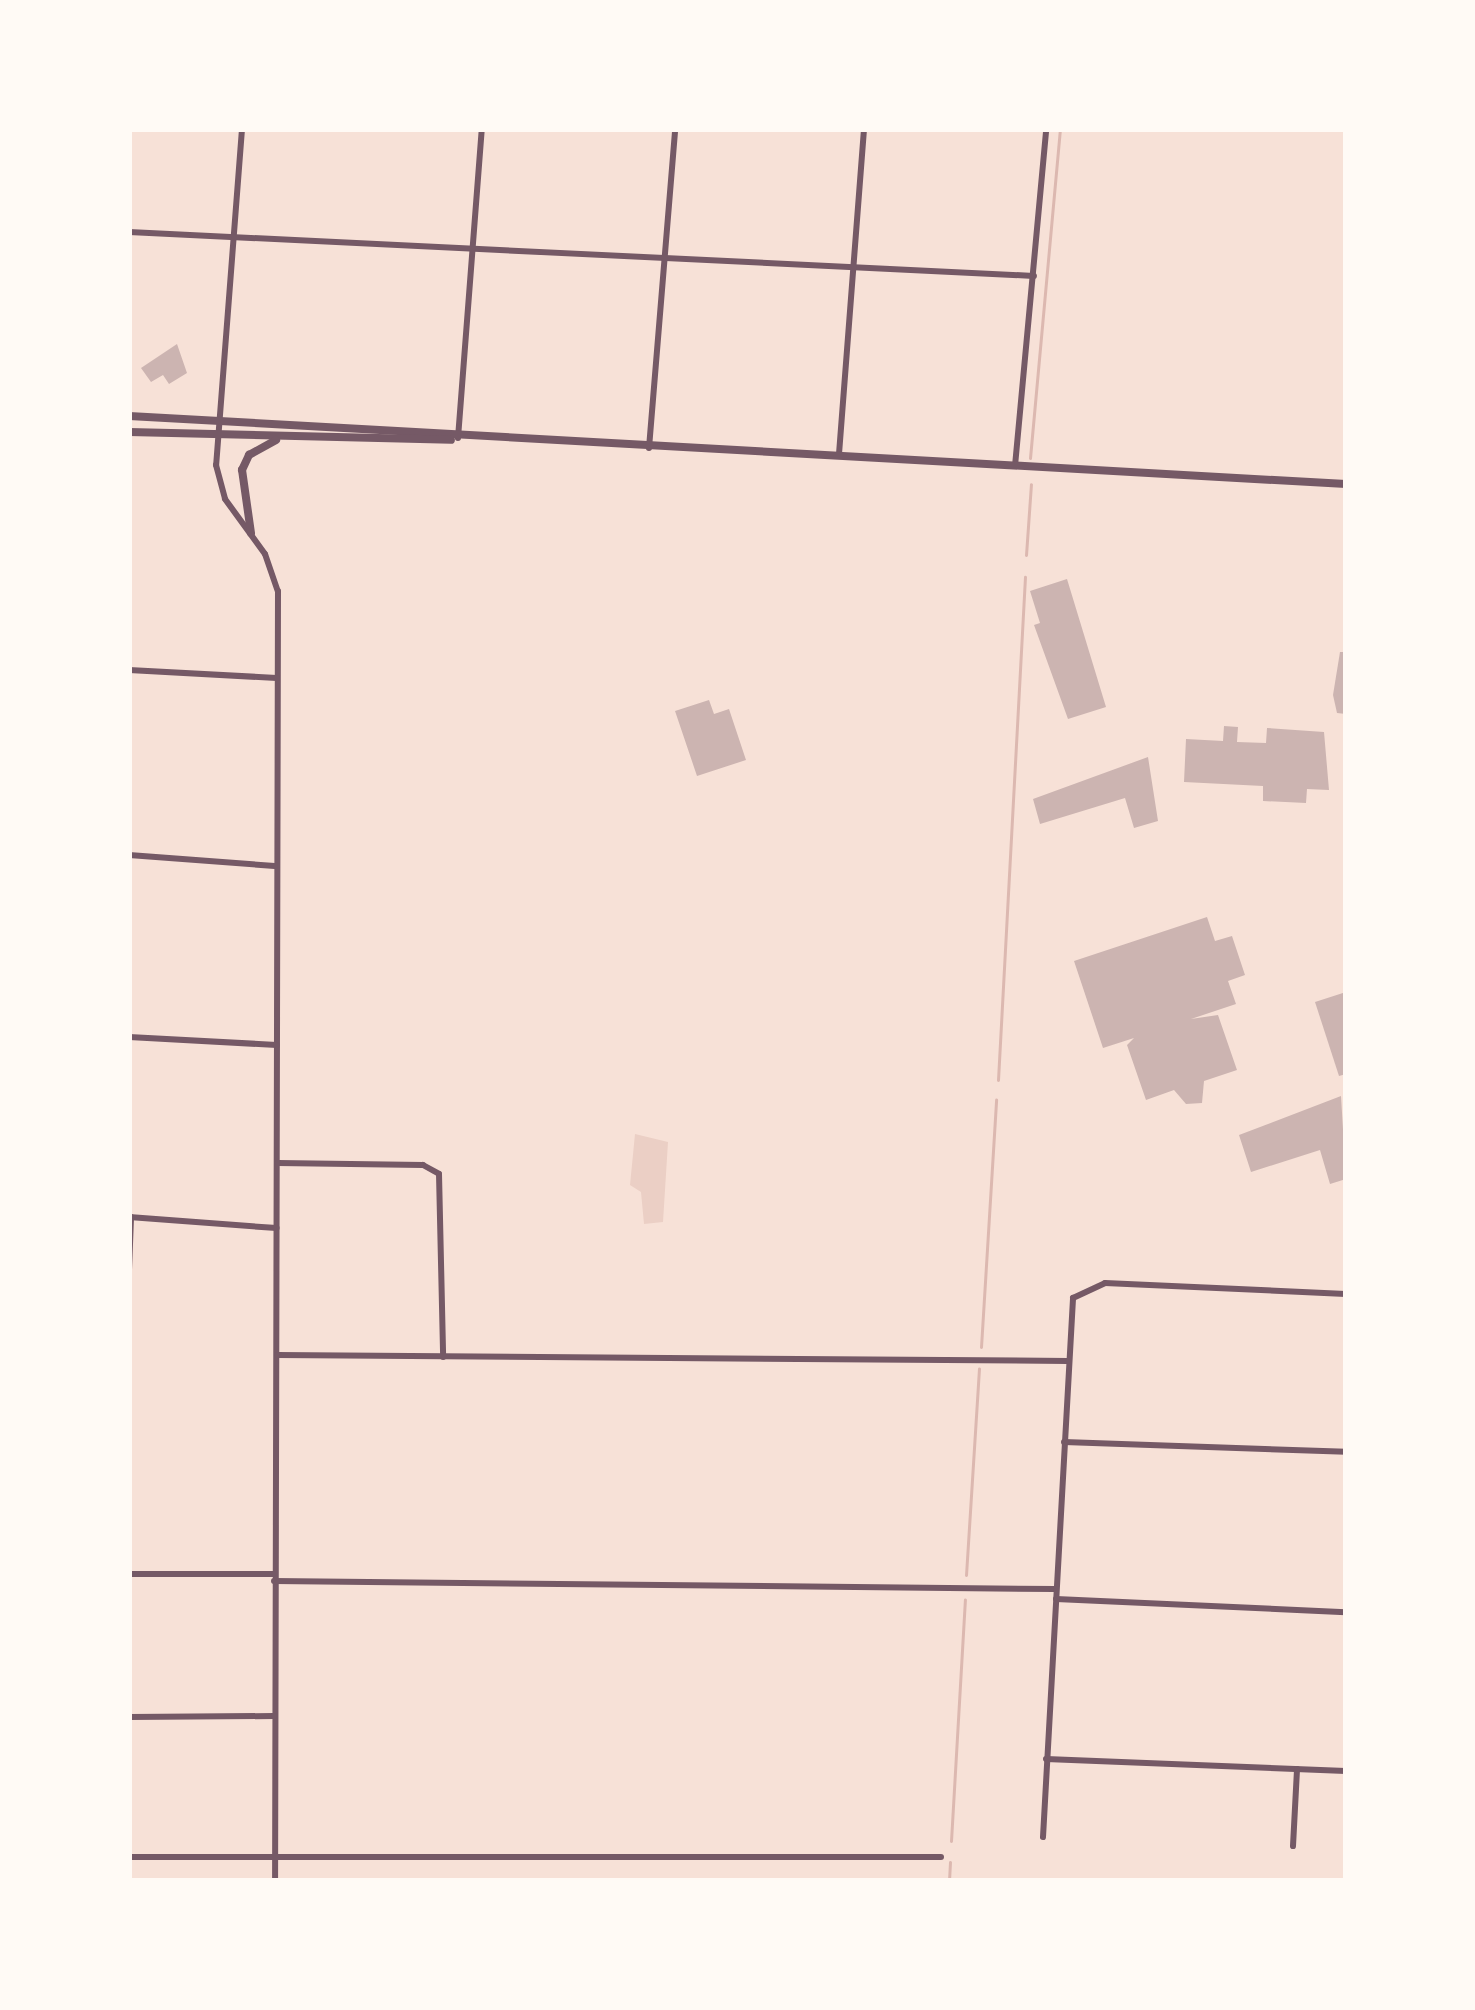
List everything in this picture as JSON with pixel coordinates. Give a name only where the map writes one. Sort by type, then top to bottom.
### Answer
[{"type":"street","points":[[242,129],[218,437],[219,484],[251,533],[278,591],[275,1881]]},
{"type":"street","points":[[458,438],[482,129]]},
{"type":"street","points":[[649,448],[675,129]]},
{"type":"street","points":[[838,458],[864,129]]},
{"type":"street","points":[[1014,468],[1046,129]]},
{"type":"street","points":[[129,232],[473,244],[1034,275]]},
{"type":"street","points":[[129,416],[458,438],[1346,484]]},
{"type":"street","points":[[129,432],[280,439],[458,438]]},
{"type":"street","points":[[251,533],[240,489],[244,463],[280,439]]},
{"type":"street","points":[[129,670],[278,677]]},
{"type":"street","points":[[129,855],[276,866]]},
{"type":"street","points":[[129,1036],[277,1045]]},
{"type":"street","points":[[278,1163],[423,1165],[439,1174],[443,1357]]},
{"type":"street","points":[[129,1270],[130,1217],[277,1228]]},
{"type":"street","points":[[1043,1837],[1068,1361],[1077,1294],[1129,1283],[1346,1294]]},
{"type":"street","points":[[277,1355],[1068,1361]]},
{"type":"street","points":[[1064,1442],[1346,1452]]},
{"type":"street","points":[[129,1574],[1055,1589]]},
{"type":"street","points":[[1055,1599],[1346,1612]]},
{"type":"street","points":[[129,1717],[274,1716]]},
{"type":"street","points":[[1046,1759],[1346,1771]]},
{"type":"street","points":[[1293,1846],[1297,1769]]},
{"type":"street","points":[[129,1857],[941,1858]]},
{"type":"shaded area","points":[[635,1134],[668,1142],[663,1222],[644,1224],[641,1192],[630,1185]]},
{"type":"building","points":[[177,344],[187,373],[169,384],[163,375],[151,382],[141,368]]},
{"type":"building","points":[[1067,579],[1106,707],[1068,719],[1034,625],[1040,623],[1030,591]]},
{"type":"building","points":[[1340,652],[1346,652],[1346,714],[1337,713],[1333,695]]},
{"type":"building","points":[[709,700],[714,714],[729,709],[746,760],[697,776],[675,711]]},
{"type":"building","points":[[1224,726],[1238,727],[1237,742],[1266,743],[1267,728],[1324,732],[1329,790],[1307,789],[1306,803],[1263,801],[1263,786],[1184,782],[1186,739],[1223,741]]},
{"type":"building","points":[[1148,757],[1158,821],[1134,828],[1125,798],[1040,824],[1033,799]]},
{"type":"building","points":[[1207,917],[1215,941],[1232,936],[1245,975],[1228,981],[1236,1004],[1191,1019],[1218,1015],[1237,1070],[1204,1081],[1202,1103],[1186,1104],[1174,1090],[1146,1100],[1127,1045],[1134,1038],[1103,1048],[1074,961]]},
{"type":"building","points":[[1346,992],[1346,1074],[1339,1076],[1315,1002]]},
{"type":"building","points":[[1341,1096],[1346,1179],[1330,1184],[1320,1150],[1251,1172],[1239,1135]]},
{"type":"waterway","points":[[1030,458],[1060,129]]},
{"type":"waterway","points":[[1026,555],[1031,484]]},
{"type":"waterway","points":[[998,1080],[1025,577]]},
{"type":"waterway","points":[[981,1347],[996,1099]]},
{"type":"waterway","points":[[966,1575],[979,1368]]},
{"type":"waterway","points":[[951,1841],[965,1599]]},
{"type":"waterway","points":[[949,1881],[950,1862]]}]
